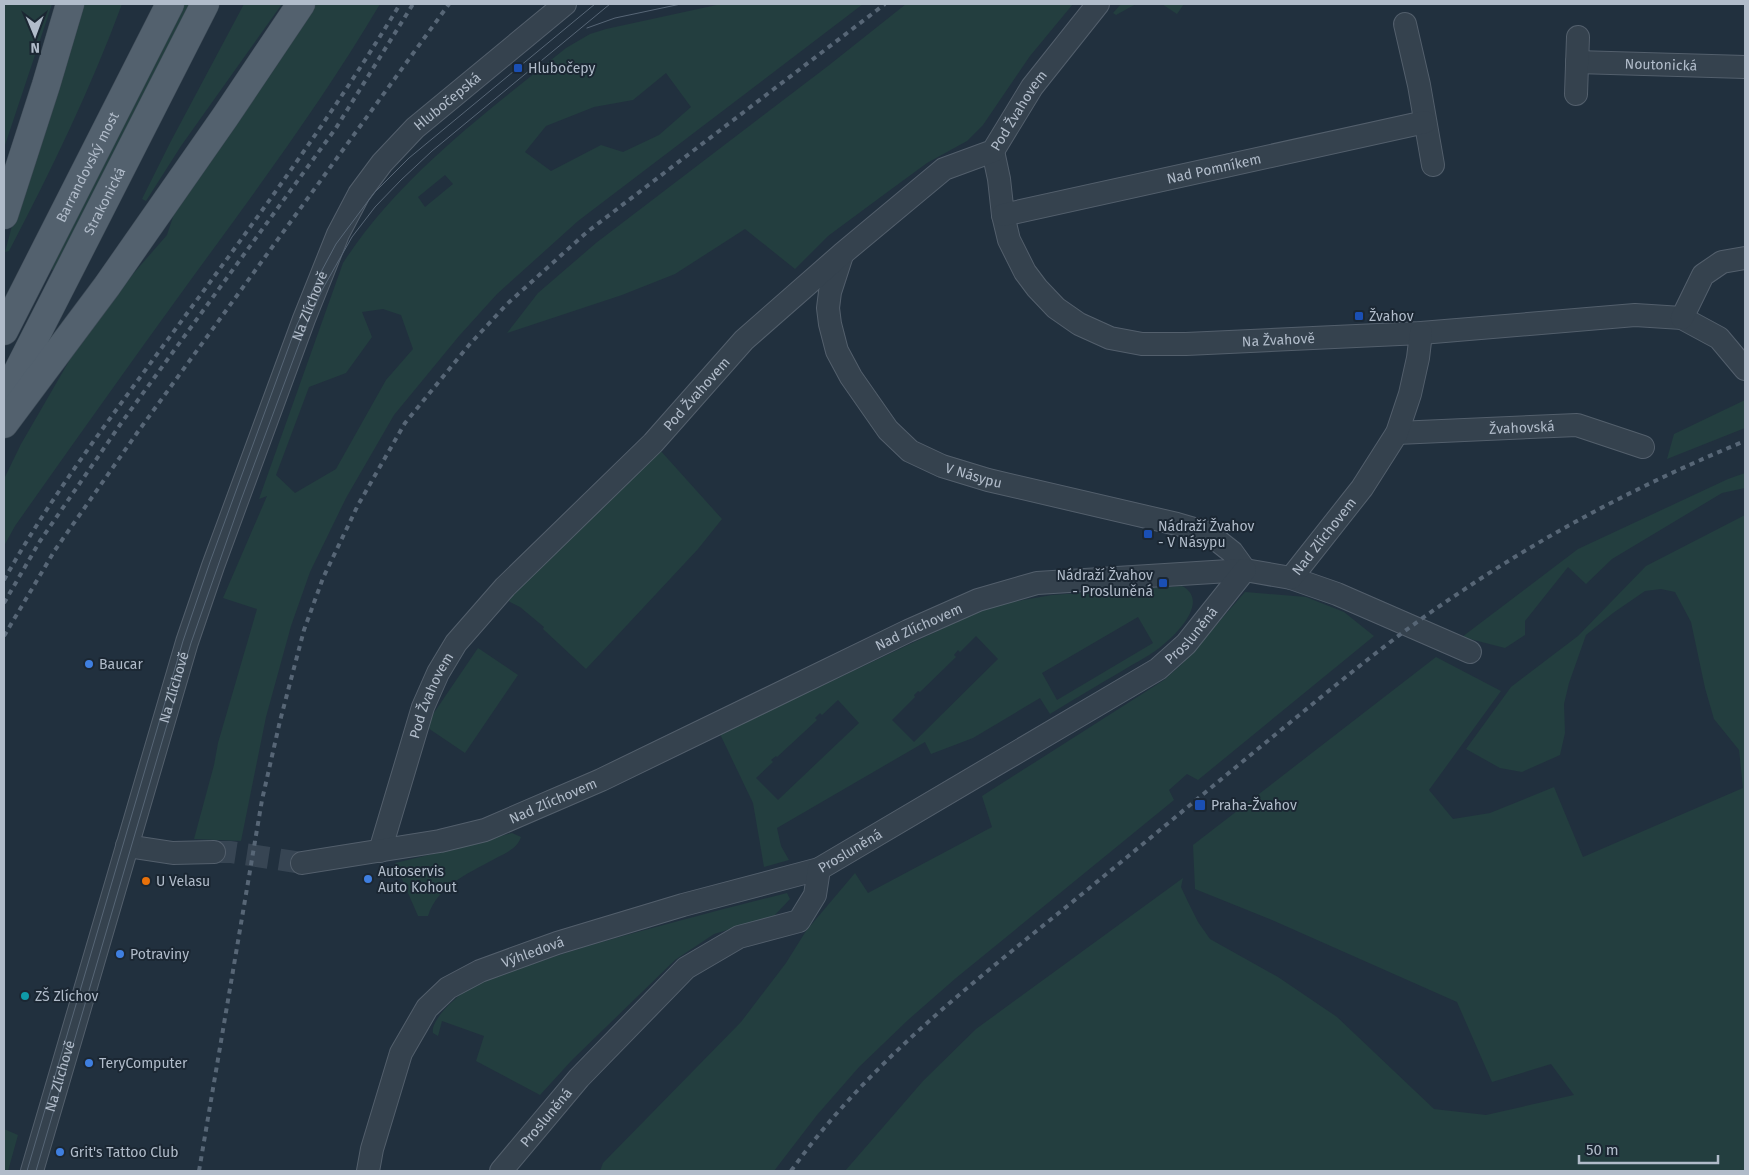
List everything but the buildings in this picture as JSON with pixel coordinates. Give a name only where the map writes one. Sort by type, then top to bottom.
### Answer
[{"type":"main road","points":[[4,215],[70,4]]},
{"type":"main road","points":[[137,68],[151,4]]},
{"type":"main road","name":"Barrandovský most","points":[[4,331],[170,4]]},
{"type":"main road","name":"Strakonická","points":[[4,398],[205,4]]},
{"type":"main road","points":[[4,424],[107,286],[301,4]]},
{"type":"street","name":"Hlubočepská","points":[[347,215],[371,177],[415,128],[565,4]]},
{"type":"street","name":"Pod Žvahovem","points":[[380,851],[423,707],[438,673],[456,643],[505,587],[653,443],[744,340],[842,254],[944,169],[993,151],[1032,87],[1098,4]]},
{"type":"street","points":[[1405,24],[1433,165]]},
{"type":"street","points":[[1576,94],[1578,37]]},
{"type":"street","name":"Noutonická","points":[[1577,62],[1745,67]]},
{"type":"street","name":"Nad Pomníkem","points":[[1003,215],[1425,122]]},
{"type":"street","name":"Na Žvahově","points":[[993,151],[1009,240],[1025,272],[1056,308],[1079,324],[1110,338],[1142,344],[1186,344],[1421,333],[1635,315],[1682,318],[1719,338],[1745,369]]},
{"type":"street","name":"Na Zlíchově","points":[[32,1171],[170,698],[200,602],[304,319],[347,215]]},
{"type":"street","name":"V Násypu","points":[[842,254],[830,292],[828,308],[837,350],[851,377],[888,430],[910,451],[942,466],[988,480],[1208,533],[1232,552],[1245,570]]},
{"type":"street","points":[[1682,318],[1703,275],[1722,262],[1745,258]]},
{"type":"street","name":"Nad Zlíchovem","points":[[302,863],[440,841],[485,830],[601,780],[890,640],[978,600],[1037,583],[1245,570],[1291,578],[1362,488],[1397,433],[1410,394],[1421,333]]},
{"type":"street","name":"Žvahovská","points":[[1397,433],[1577,424],[1643,446]]},
{"type":"street","name":"Prosluněná","points":[[501,1171],[580,1078],[686,968],[739,937],[799,921],[815,895],[819,869],[1158,669],[1186,644],[1245,570]]},
{"type":"street","points":[[1291,578],[1337,594],[1470,652]]},
{"type":"street","points":[[127,846],[172,853],[214,852]]},
{"type":"street","name":"Výhledová","points":[[368,1171],[372,1149],[401,1053],[427,1008],[448,988],[480,971],[557,943],[683,905],[819,869]]},
{"type":"green space","points":[[4,4],[52,4],[4,148]]},
{"type":"green space","points":[[83,4],[122,4],[70,129],[9,251],[5,252],[13,222]]},
{"type":"green space","points":[[183,4],[193,4],[55,271],[48,268]]},
{"type":"green space","points":[[244,4],[282,4],[181,146],[146,201],[142,199],[171,141]]},
{"type":"green space","points":[[316,4],[380,4],[335,76],[287,147],[58,465],[15,526],[4,546],[4,479],[21,444],[72,356],[112,298],[167,235],[179,199]]},
{"type":"green space","points":[[721,4],[863,4],[578,221],[497,294],[459,336],[394,415],[346,498],[310,572],[291,626],[266,717],[241,841],[194,839],[218,743],[257,609],[223,598],[267,496],[259,499],[343,263],[391,201],[418,173],[475,121],[566,48],[590,34]],"holes":[[[666,73],[691,107],[659,135],[623,152],[601,145],[551,171],[525,152],[546,126],[594,107],[633,100]],[[445,175],[453,184],[425,207],[418,197]],[[383,309],[401,315],[413,349],[386,380],[336,469],[295,493],[276,475],[309,387],[346,373],[372,337],[362,312]]]},
{"type":"green space","points":[[906,4],[1073,4],[1030,56],[983,125],[967,141],[927,163],[828,236],[795,269],[745,229],[675,274],[622,295],[507,333],[538,293],[596,243]]},
{"type":"green space","points":[[1121,4],[1136,4],[1116,15],[1113,13]]},
{"type":"green space","points":[[1162,4],[1184,4],[1177,14]]},
{"type":"green space","points":[[1745,400],[1745,428],[1667,459],[1674,434]]},
{"type":"green space","points":[[659,449],[722,519],[698,549],[586,669],[543,629],[544,627],[505,597]]},
{"type":"green space","points":[[1745,473],[1745,488],[1722,493],[1612,559],[1586,584],[1568,567],[1525,621],[1525,635],[1505,648],[1462,637],[1578,549],[1728,479]]},
{"type":"green space","points":[[1745,515],[1745,1171],[845,1171],[923,1081],[976,1029],[1183,878],[1181,887],[1198,922],[1210,939],[1278,977],[1337,1017],[1434,1109],[1486,1115],[1574,1095],[1551,1064],[1492,1082],[1457,1002],[1272,920],[1195,889],[1193,845],[1436,657],[1501,691],[1429,790],[1453,819],[1490,813],[1554,787],[1583,857],[1743,788],[1739,750],[1714,719],[1705,688],[1691,622],[1675,592],[1661,589],[1645,591],[1586,635],[1569,683],[1564,704],[1565,733],[1560,755],[1522,772],[1500,768],[1466,749],[1511,687],[1578,636],[1646,566]]},
{"type":"green space","points":[[1182,586],[1190,592],[1193,599],[1189,616],[1177,632],[1159,648],[1050,714],[1040,698],[973,738],[931,754],[925,742],[777,828],[781,846],[789,860],[764,867],[753,803],[720,734],[982,610],[1012,602],[1052,595]],"holes":[[[1138,617],[1153,643],[1057,700],[1042,673]],[[976,636],[998,659],[914,742],[892,720],[915,697],[914,695],[918,691],[920,692],[956,657],[954,655],[958,650],[960,652]],[[838,700],[859,723],[778,800],[756,778],[773,762],[771,760],[777,757],[817,720],[815,718],[820,713],[822,715]]]},
{"type":"green space","points":[[1245,592],[1306,597],[1344,612],[1374,636],[1198,780],[1187,774],[1169,790],[1174,800],[956,978],[908,1020],[859,1067],[817,1115],[774,1171],[600,1171],[603,1163],[741,1022],[786,963],[806,931],[855,873],[868,893],[992,827],[982,796],[1164,680],[1181,665]]},
{"type":"green space","points":[[478,648],[518,675],[465,753],[425,726]]},
{"type":"green space","points":[[512,833],[521,837],[515,846],[457,880],[439,895],[428,916],[418,916],[395,863]]},
{"type":"green space","points":[[787,893],[790,899],[774,916],[714,934],[675,960],[572,1060],[540,1095],[476,1061],[484,1036],[442,1021],[438,1036],[433,1033],[436,1021],[447,1007],[468,989],[482,982],[588,946]]},
{"type":"green space","points":[[4,1129],[18,1135],[8,1171],[4,1171]]},
{"type":"tunnel","points":[[214,852],[231,852],[302,863]]},
{"type":"tram line","points":[[27,1171],[183,641],[296,327],[321,272],[336,244],[374,193],[409,158],[595,4]]},
{"type":"tram line","points":[[36,1171],[191,643],[241,500],[305,328],[322,290],[352,237],[375,207],[401,180],[432,151],[610,4]]},
{"type":"tram line","points":[[587,28],[615,18],[681,4]]},
{"type":"railway","points":[[4,580],[38,523],[75,468],[311,141],[400,4]]},
{"type":"railway","points":[[4,603],[40,541],[122,422],[336,128],[413,4]]},
{"type":"railway","points":[[4,636],[55,550],[137,433],[449,4]]},
{"type":"railway","points":[[199,1171],[262,800],[304,630],[323,578],[358,505],[405,423],[469,345],[507,304],[587,232],[885,4]]},
{"type":"railway","points":[[791,1171],[824,1128],[860,1088],[938,1013],[1391,641],[1490,572],[1596,510],[1670,474],[1745,441]]},
{"type":"place","name":"Hlubočepy","points":[[518,68]]},
{"type":"place","name":"Žvahov","points":[[1359,316]]},
{"type":"place","name":"Nádraží Žvahov - V Násypu","points":[[1148,534]]},
{"type":"place","name":"Nádraží Žvahov - Prosluněná","points":[[1163,583]]},
{"type":"place","name":"Baucar","points":[[89,664]]},
{"type":"place","name":"Praha-Žvahov","points":[[1200,805]]},
{"type":"place","name":"Autoservis Auto Kohout","points":[[368,879]]},
{"type":"place","name":"U Velasu","points":[[146,881]]},
{"type":"place","name":"Potraviny","points":[[120,954]]},
{"type":"place","name":"ZŠ Zlíchov","points":[[25,996]]},
{"type":"place","name":"TeryComputer","points":[[89,1063]]},
{"type":"place","name":"Grit's Tattoo Club","points":[[60,1152]]}]
